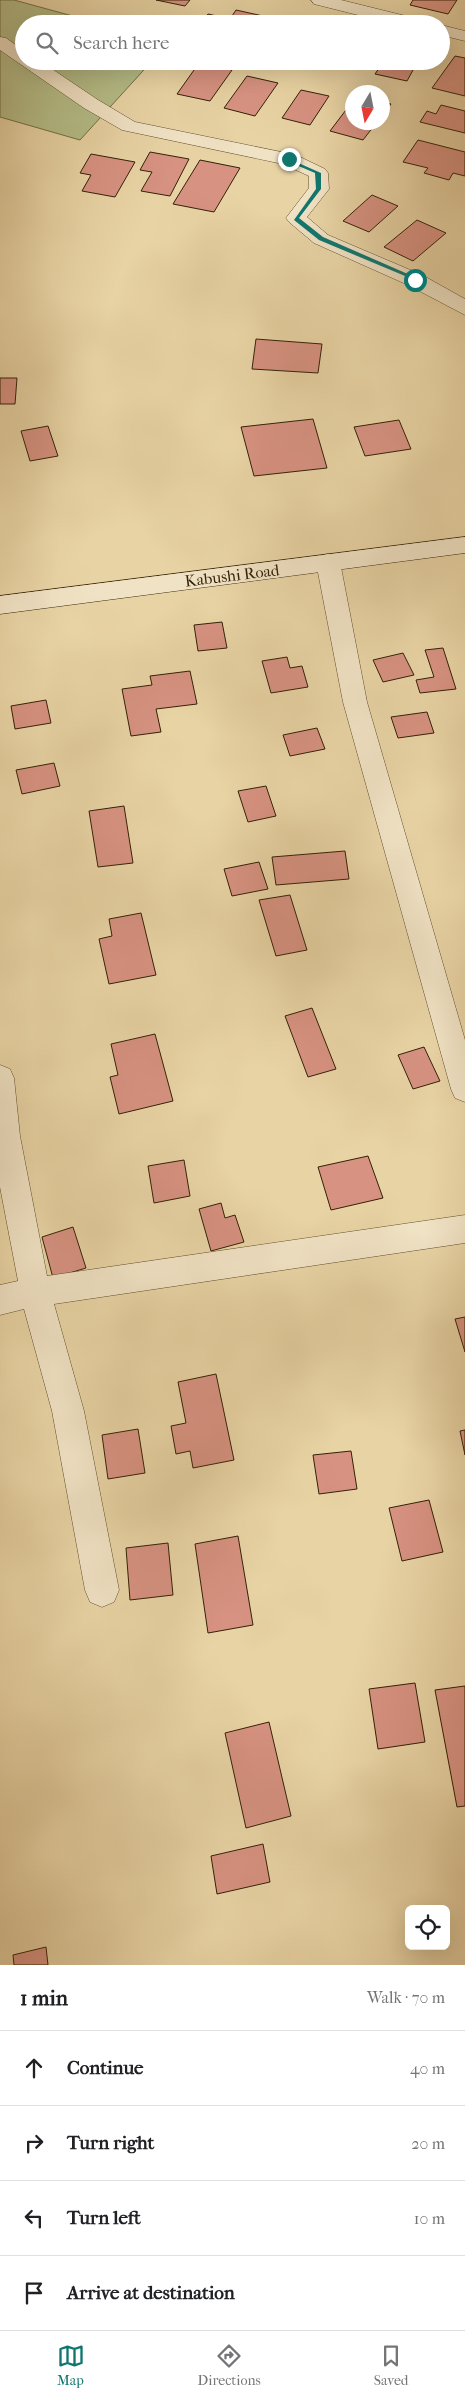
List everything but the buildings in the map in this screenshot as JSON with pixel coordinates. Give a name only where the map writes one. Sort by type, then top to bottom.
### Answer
[{"type":"street","points":[[320,0],[380,15]]},
{"type":"street","points":[[450,32],[465,36]]},
{"type":"street","points":[[0,42],[15,52]]},
{"type":"street","points":[[41,70],[91,104],[129,126],[289,159],[318,173],[319,189],[296,218],[321,239],[415,280],[465,308]]},
{"type":"street","name":"Kabushi Road","points":[[0,604],[465,545]]},
{"type":"street","points":[[328,562],[354,702],[465,1089]]},
{"type":"street","points":[[0,1078],[5,1136],[35,1292],[68,1411],[85,1492],[102,1590]]},
{"type":"street","points":[[0,1300],[35,1292],[465,1229]]},
{"type":"green space","points":[[0,0],[14,0],[69,15],[15,15],[15,70],[144,70],[80,140],[0,117]]},
{"type":"route","points":[[289,159],[318,173],[319,189],[296,218],[321,239],[415,280]]}]
